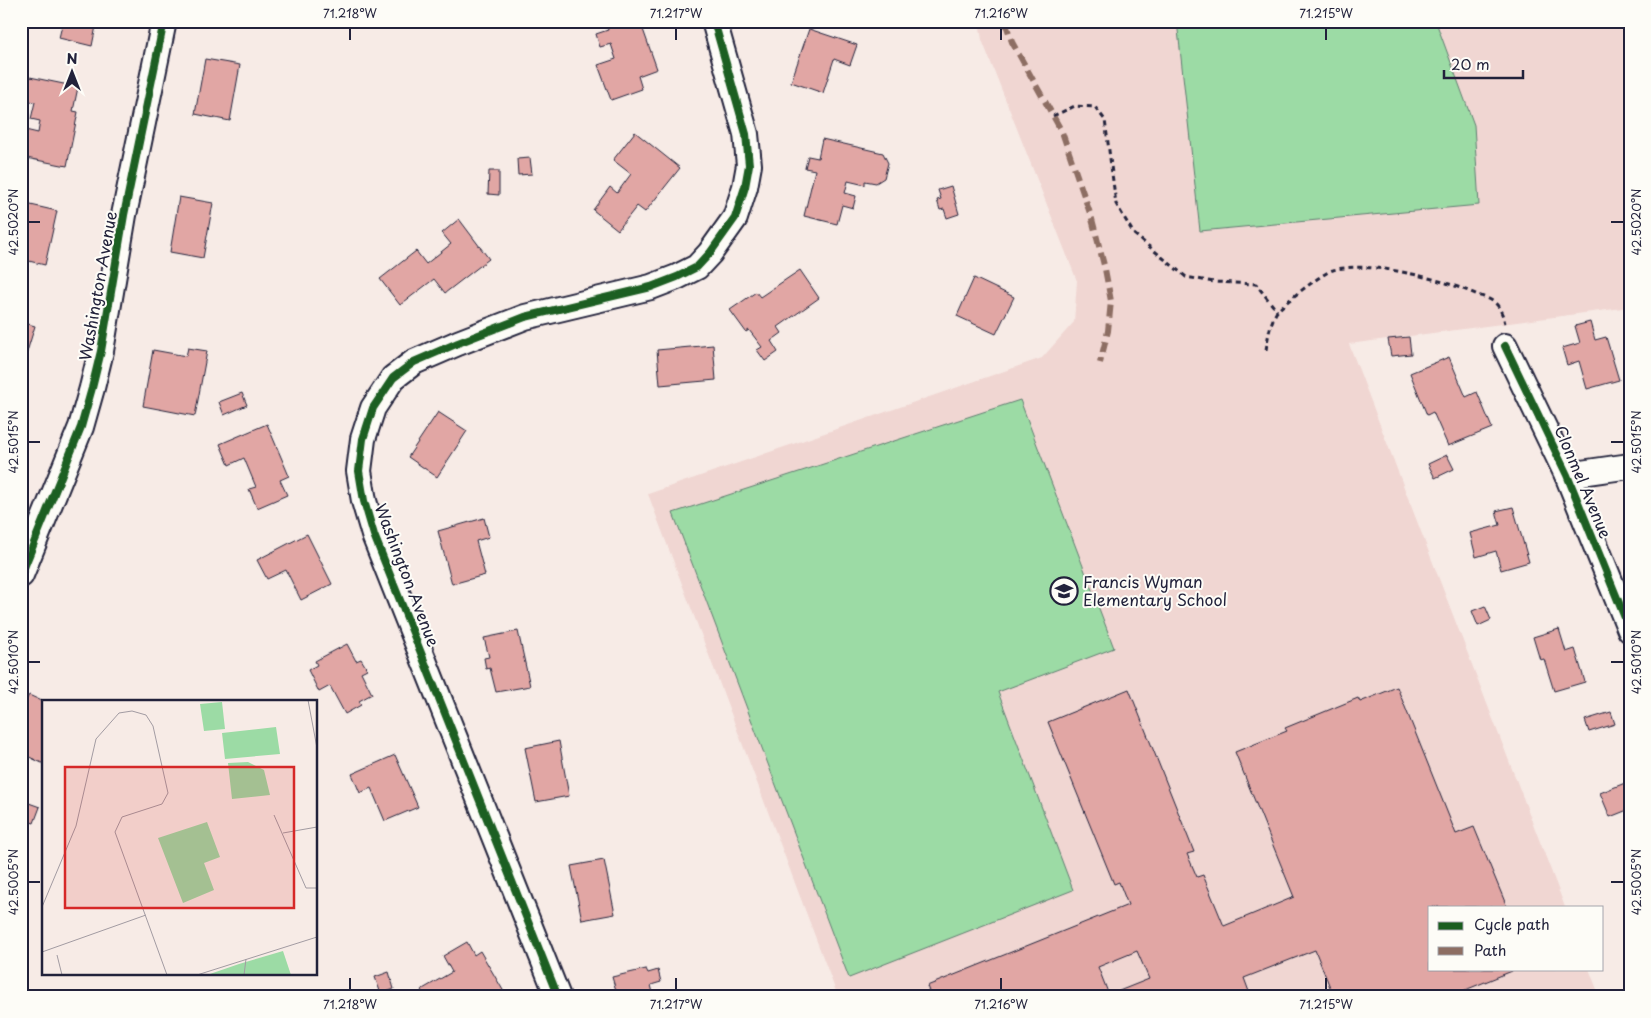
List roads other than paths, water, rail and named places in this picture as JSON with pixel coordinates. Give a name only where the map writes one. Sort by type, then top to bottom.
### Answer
[{"type":"street","name":"Washington Avenue","points":[[21,575],[81,427],[92,388],[101,351],[124,215],[164,21]]},
{"type":"street","name":"Washington Avenue","points":[[558,997],[374,535],[364,501],[359,471],[363,439],[373,408],[392,378],[414,362],[458,342],[525,317],[651,287],[677,278],[697,267],[710,253],[735,218],[745,187],[749,165],[746,134],[714,21]]},
{"type":"street","name":"Clonmel Avenue","points":[[1505,346],[1567,475],[1630,630]]},
{"type":"street","points":[[1567,475],[1630,466]]},
{"type":"place","name":"Francis Wyman Elementary School","points":[[1064,591]]}]
